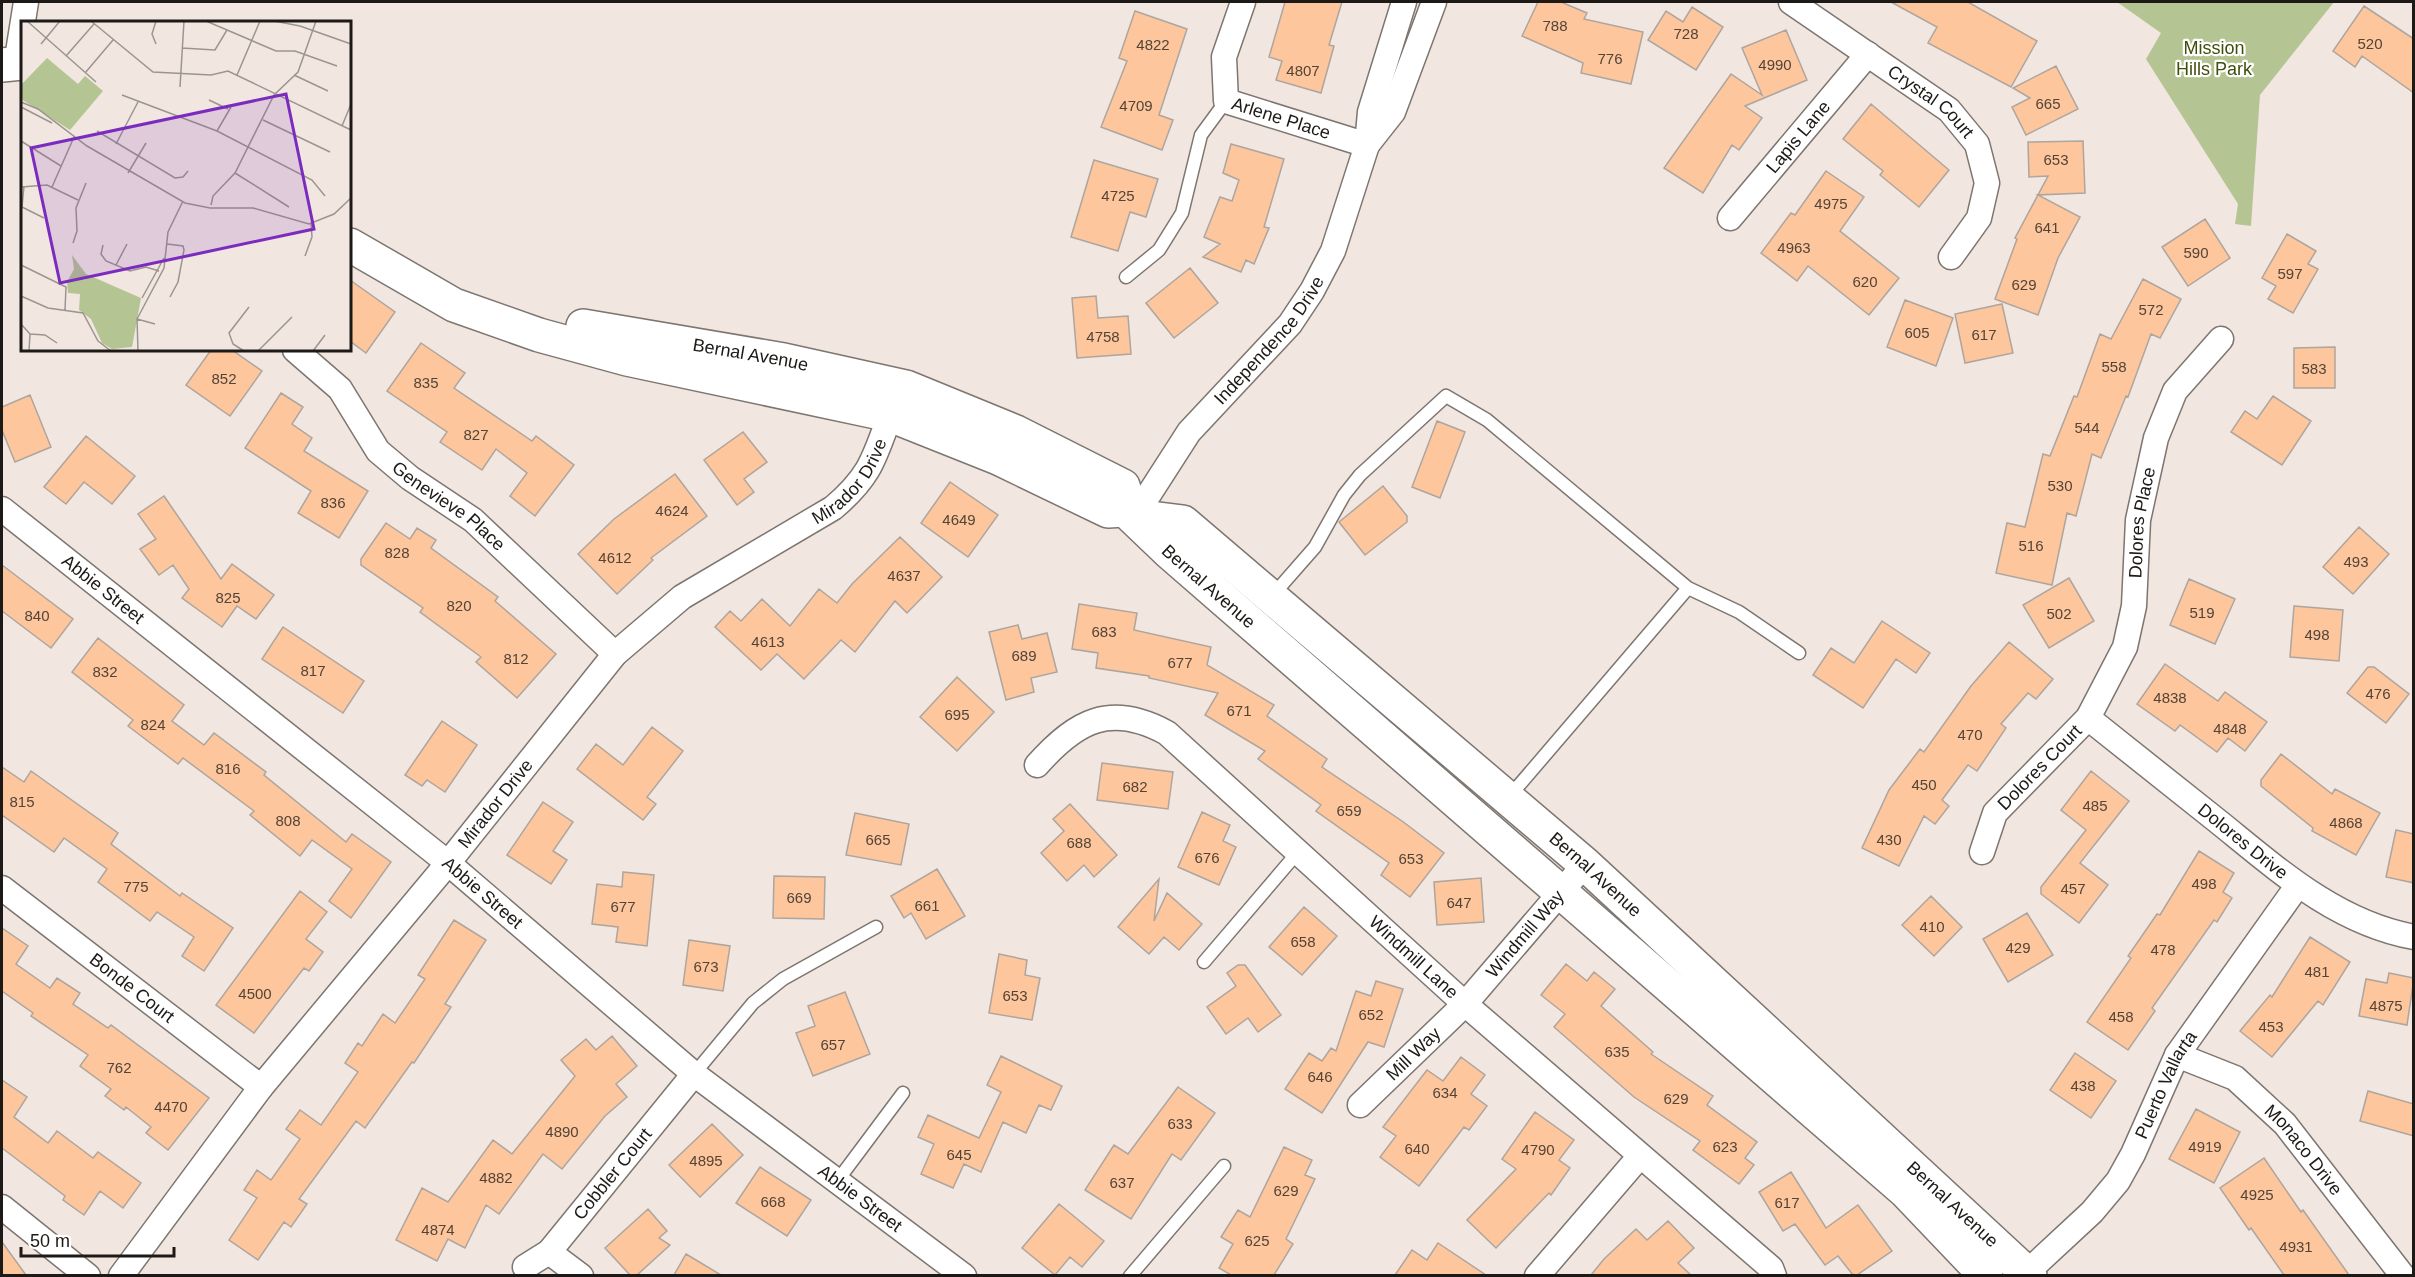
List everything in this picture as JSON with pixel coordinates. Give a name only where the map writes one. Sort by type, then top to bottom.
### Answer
[{"type":"main road","name":"Bernal Avenue","points":[[351,230],[438,276],[514,308],[605,331],[784,360],[906,387],[1016,432],[1123,486],[1130,513],[1170,553],[1906,1192],[1986,1275]]},
{"type":"main road","name":"Bernal Avenue","points":[[351,246],[454,305],[540,336],[627,359],[890,415],[998,458],[1108,511],[1183,522],[1585,864],[2027,1274]]},
{"type":"street","points":[[23,21],[26,2]]},
{"type":"street","name":"Arlene Place","points":[[1243,2],[1224,57],[1226,101],[1367,145]]},
{"type":"street","name":"Independence Drive","points":[[1130,513],[1189,432],[1290,324],[1312,291],[1333,251],[1367,145],[1370,112],[1404,2]]},
{"type":"street","name":"Independence Drive","points":[[1367,145],[1393,112],[1434,2]]},
{"type":"street","name":"Crystal Court","points":[[1791,2],[1949,110],[1977,144],[1987,183],[1979,218],[1951,257]]},
{"type":"street","points":[[16,65],[21,34]]},
{"type":"street","name":"Lapis Lane","points":[[1730,218],[1868,54]]},
{"type":"street","name":"Dolores Place","points":[[2088,718],[2125,647],[2134,606],[2138,520],[2156,438],[2175,391],[2221,339]]},
{"type":"street","name":"Genevieve Place","points":[[296,351],[340,389],[378,451],[410,478],[473,520],[615,654]]},
{"type":"street","name":"Mirador Drive","points":[[121,1275],[261,1087],[448,862],[615,654],[682,597],[833,508],[855,489],[872,467],[890,415]]},
{"type":"street","name":"Abbie Street","points":[[2,509],[448,862],[694,1074],[964,1275]]},
{"type":"street","name":"Windmill Lane","points":[[1036,765],[1059,740],[1075,728],[1115,718],[1143,722],[1167,733],[1466,1004],[1771,1268],[1774,1275]]},
{"type":"street","name":"Dolores Court","points":[[1982,852],[1995,813],[2088,718]]},
{"type":"street","name":"Dolores Drive","points":[[2088,718],[2298,885],[2342,912],[2388,932],[2414,937]]},
{"type":"street","name":"Windmill Way","points":[[1466,1004],[1585,864]]},
{"type":"street","name":"Puerto Vallarta","points":[[2027,1274],[2092,1212],[2118,1181],[2133,1154],[2177,1055],[2298,885]]},
{"type":"street","name":"Bonde Court","points":[[2,888],[261,1087]]},
{"type":"street","name":"Mill Way","points":[[1360,1105],[1466,1004]]},
{"type":"street","name":"Monaco Drive","points":[[2177,1055],[2235,1078],[2285,1124],[2403,1275]]},
{"type":"street","name":"Cobbler Court","points":[[525,1267],[549,1252],[694,1074]]},
{"type":"street","points":[[1537,1275],[1640,1156]]},
{"type":"street","points":[[2,1208],[88,1275]]},
{"type":"street","points":[[549,1252],[580,1275]]},
{"type":"lane","points":[[1126,277],[1160,250],[1182,213],[1201,135],[1226,101]]},
{"type":"lane","points":[[1271,597],[1315,547],[1344,495],[1360,475],[1446,396],[1486,420],[1688,588],[1739,612],[1799,653]]},
{"type":"lane","points":[[1508,798],[1688,588]]},
{"type":"lane","points":[[1204,962],[1298,852]]},
{"type":"lane","points":[[694,1074],[753,1003],[783,979],[876,927]]},
{"type":"lane","points":[[838,1180],[903,1092]]},
{"type":"lane","points":[[1130,1275],[1224,1166]]},
{"type":"green space","name":"Mission Hills Park","points":[[2117,2],[2334,2],[2260,95],[2251,226],[2235,224],[2238,204],[2146,59],[2161,33]]},
{"type":"building","points":[[1285,2],[1342,2],[1329,45],[1334,46],[1321,93],[1276,80],[1282,61],[1269,57]]},
{"type":"building","points":[[1538,2],[1561,2],[1587,13],[1584,19],[1643,32],[1631,84],[1581,73],[1583,63],[1522,36]]},
{"type":"building","points":[[1891,2],[1968,2],[2037,41],[2011,87],[1928,43],[1937,27]]},
{"type":"building","points":[[2364,6],[2414,39],[2414,93],[2362,56],[2355,67],[2333,51]]},
{"type":"building","points":[[1692,7],[1723,27],[1696,70],[1648,40],[1666,11],[1683,22]]},
{"type":"building","points":[[1135,11],[1187,29],[1159,115],[1173,120],[1162,150],[1101,127],[1127,61],[1119,58]]},
{"type":"building","points":[[1786,30],[1807,80],[1745,106],[1762,118],[1739,150],[1732,145],[1703,193],[1664,168],[1731,74],[1762,95],[1742,48]]},
{"type":"building","points":[[2056,66],[2078,109],[2026,135],[2012,107],[2030,98],[2013,88]]},
{"type":"building","points":[[1871,104],[1949,170],[1919,207],[1880,175],[1883,171],[1843,139]]},
{"type":"building","points":[[2083,141],[2085,193],[2038,195],[2080,217],[2058,258],[2038,315],[1995,299],[2017,239],[2015,238],[2048,176],[2029,177],[2028,142]]},
{"type":"building","points":[[1231,144],[1284,159],[1264,227],[1269,228],[1254,264],[1246,260],[1241,272],[1203,257],[1220,244],[1204,237],[1220,197],[1232,201],[1239,180],[1223,173]]},
{"type":"building","points":[[1094,160],[1158,179],[1146,217],[1130,212],[1118,251],[1071,237]]},
{"type":"building","points":[[1826,171],[1864,197],[1840,231],[1899,278],[1869,315],[1808,266],[1797,281],[1761,253],[1791,213],[1795,215]]},
{"type":"building","points":[[2205,219],[2230,258],[2188,286],[2162,247]]},
{"type":"building","points":[[2287,234],[2316,251],[2308,264],[2318,269],[2293,313],[2268,299],[2276,286],[2262,278]]},
{"type":"building","points":[[1190,268],[1218,303],[1174,338],[1146,303]]},
{"type":"building","points":[[2143,279],[2181,299],[2160,338],[2151,334],[2128,397],[2126,396],[2101,458],[2092,454],[2076,516],[2067,513],[2052,585],[1996,573],[2007,523],[2025,527],[2043,454],[2050,456],[2074,396],[2077,397],[2100,334],[2111,339]]},
{"type":"building","points":[[351,281],[395,312],[366,353],[351,342]]},
{"type":"building","points":[[1096,296],[1098,318],[1128,316],[1131,354],[1077,358],[1072,298]]},
{"type":"building","points":[[1905,300],[1953,318],[1936,366],[1887,347]]},
{"type":"building","points":[[2002,304],[2013,353],[1965,363],[1955,314]]},
{"type":"building","points":[[421,343],[465,373],[454,388],[532,441],[536,436],[574,465],[535,516],[510,496],[527,473],[496,449],[482,470],[440,442],[447,432],[387,391]]},
{"type":"building","points":[[2335,347],[2335,388],[2294,388],[2294,348]]},
{"type":"building","points":[[210,351],[233,351],[262,371],[230,416],[186,385]]},
{"type":"building","points":[[281,393],[303,407],[292,424],[312,438],[304,451],[368,491],[339,538],[298,513],[311,491],[245,448]]},
{"type":"building","points":[[30,395],[51,447],[15,462],[2,430],[2,407]]},
{"type":"building","points":[[2273,396],[2311,421],[2282,465],[2231,432],[2245,411],[2257,419]]},
{"type":"building","points":[[1437,421],[1465,432],[1440,498],[1412,487]]},
{"type":"building","points":[[743,432],[767,462],[744,479],[754,492],[737,505],[704,460]]},
{"type":"building","points":[[86,436],[135,476],[112,504],[84,482],[66,504],[44,487]]},
{"type":"building","points":[[675,474],[707,516],[651,558],[653,560],[617,594],[578,554],[614,519]]},
{"type":"building","points":[[950,482],[998,515],[968,557],[921,523]]},
{"type":"building","points":[[1383,486],[1407,516],[1407,522],[1365,555],[1339,522]]},
{"type":"building","points":[[164,496],[221,579],[232,564],[274,595],[256,619],[237,606],[222,627],[182,598],[189,589],[173,565],[159,575],[140,549],[156,539],[138,514]]},
{"type":"building","points":[[386,523],[410,539],[417,528],[436,540],[431,548],[498,597],[495,601],[556,654],[517,698],[476,662],[481,657],[420,612],[423,608],[361,565],[361,559]]},
{"type":"building","points":[[2359,527],[2389,554],[2353,594],[2323,567]]},
{"type":"building","points":[[900,537],[942,577],[907,613],[895,601],[855,652],[841,640],[804,679],[777,654],[761,670],[715,627],[730,611],[741,621],[762,599],[790,626],[819,589],[837,603],[852,584]]},
{"type":"building","points":[[2,565],[73,619],[51,648],[2,611]]},
{"type":"building","points":[[2069,578],[2094,621],[2049,648],[2023,605]]},
{"type":"building","points":[[2189,579],[2235,599],[2215,644],[2170,625]]},
{"type":"building","points":[[1079,604],[1137,613],[1134,630],[1211,647],[1207,665],[1274,705],[1267,716],[1327,759],[1322,767],[1402,821],[1444,853],[1410,897],[1381,875],[1389,863],[1316,811],[1321,805],[1258,759],[1265,751],[1205,715],[1218,693],[1149,678],[1149,676],[1096,668],[1098,653],[1072,649]]},
{"type":"building","points":[[2294,606],[2343,610],[2339,661],[2290,657]]},
{"type":"building","points":[[1882,621],[1930,653],[1916,673],[1896,659],[1863,708],[1813,675],[1831,648],[1854,663]]},
{"type":"building","points":[[1018,625],[1022,639],[1047,633],[1057,672],[1031,678],[1034,692],[1006,700],[989,632]]},
{"type":"building","points":[[283,627],[364,681],[343,713],[262,659]]},
{"type":"building","points":[[98,638],[184,705],[172,721],[204,745],[214,733],[266,772],[264,775],[346,842],[352,834],[391,862],[351,918],[329,901],[352,869],[312,840],[300,856],[250,815],[254,811],[183,758],[178,764],[128,726],[133,720],[72,672]]},
{"type":"building","points":[[2009,642],[2053,679],[2036,699],[2028,693],[2001,724],[2006,728],[1977,771],[1968,765],[1942,800],[1949,806],[1935,824],[1924,816],[1899,866],[1862,848],[1889,790],[1920,749],[1924,752],[1971,686]]},
{"type":"building","points":[[2165,664],[2218,701],[2225,692],[2267,722],[2245,751],[2228,738],[2217,752],[2180,725],[2175,731],[2137,704]]},
{"type":"building","points":[[2368,667],[2374,667],[2409,694],[2386,723],[2347,693]]},
{"type":"building","points":[[957,677],[994,712],[957,751],[920,717]]},
{"type":"building","points":[[442,721],[477,745],[445,792],[427,780],[422,786],[405,775]]},
{"type":"building","points":[[652,727],[683,751],[647,797],[656,804],[643,820],[577,769],[596,744],[623,765]]},
{"type":"building","points":[[2281,754],[2332,794],[2335,789],[2380,813],[2356,855],[2312,831],[2313,828],[2261,786],[2261,780]]},
{"type":"building","points":[[1102,763],[1173,772],[1168,809],[1097,800]]},
{"type":"building","points":[[2,767],[24,782],[31,771],[118,833],[111,844],[180,896],[182,893],[233,928],[204,971],[182,956],[194,937],[157,912],[150,921],[98,882],[107,869],[64,838],[54,852],[2,815]]},
{"type":"building","points":[[2091,771],[2129,801],[2080,863],[2108,885],[2079,923],[2041,894],[2041,887],[2086,830],[2061,810]]},
{"type":"building","points":[[543,802],[573,822],[553,851],[567,860],[551,884],[507,855]]},
{"type":"building","points":[[1070,804],[1117,855],[1094,877],[1084,865],[1067,881],[1041,853],[1064,831],[1053,819]]},
{"type":"building","points":[[1202,812],[1230,825],[1223,841],[1236,847],[1219,885],[1178,867]]},
{"type":"building","points":[[855,813],[909,824],[901,865],[846,855]]},
{"type":"building","points":[[2396,830],[2414,834],[2414,883],[2386,877]]},
{"type":"building","points":[[2199,851],[2234,873],[2223,892],[2232,898],[2217,922],[2214,920],[2152,1008],[2155,1011],[2128,1050],[2087,1022],[2131,958],[2128,956],[2157,914],[2160,915]]},
{"type":"building","points":[[937,869],[965,916],[926,939],[911,913],[904,918],[891,896]]},
{"type":"building","points":[[623,872],[654,875],[647,946],[616,942],[618,927],[592,924],[597,884],[622,887]]},
{"type":"building","points":[[774,876],[825,877],[824,919],[773,918]]},
{"type":"building","points":[[1481,878],[1484,922],[1437,925],[1434,882]]},
{"type":"building","points":[[1159,879],[1154,921],[1167,893],[1202,924],[1179,950],[1164,937],[1149,954],[1118,927]]},
{"type":"building","points":[[300,891],[327,912],[306,939],[323,952],[309,971],[304,968],[254,1033],[216,1005]]},
{"type":"building","points":[[1931,896],[1962,927],[1934,956],[1902,925]]},
{"type":"building","points":[[1304,907],[1337,936],[1302,975],[1269,947]]},
{"type":"building","points":[[2027,913],[2053,955],[2008,982],[1983,939]]},
{"type":"building","points":[[454,920],[486,940],[445,1004],[451,1007],[414,1063],[412,1062],[365,1128],[356,1121],[299,1199],[307,1204],[291,1227],[284,1222],[258,1260],[229,1240],[257,1198],[244,1190],[257,1170],[271,1180],[300,1139],[286,1129],[300,1110],[321,1125],[358,1072],[345,1063],[358,1043],[362,1046],[383,1014],[395,1023],[425,979],[418,975]]},
{"type":"building","points":[[2,928],[28,946],[16,964],[50,988],[57,978],[80,993],[73,1004],[108,1028],[111,1025],[209,1098],[168,1150],[146,1133],[151,1127],[126,1107],[124,1110],[105,1096],[111,1089],[80,1066],[88,1055],[31,1016],[33,1013],[2,991]]},
{"type":"building","points":[[2310,937],[2350,962],[2323,1005],[2318,1001],[2272,1057],[2240,1031],[2270,995],[2272,997]]},
{"type":"building","points":[[689,940],[730,946],[723,991],[683,985]]},
{"type":"building","points":[[999,954],[1027,960],[1025,975],[1040,978],[1032,1020],[989,1013]]},
{"type":"building","points":[[1566,964],[1587,981],[1594,972],[1615,989],[1601,1006],[1653,1052],[1651,1054],[1713,1096],[1707,1105],[1757,1142],[1745,1158],[1754,1165],[1739,1184],[1693,1150],[1700,1141],[1634,1097],[1554,1027],[1565,1014],[1541,995]]},
{"type":"building","points":[[1238,965],[1245,965],[1281,1015],[1258,1032],[1248,1018],[1226,1034],[1207,1007],[1236,986],[1227,973]]},
{"type":"building","points":[[2389,973],[2414,978],[2407,1025],[2359,1016],[2366,979],[2387,983]]},
{"type":"building","points":[[1376,981],[1403,989],[1384,1047],[1368,1042],[1322,1113],[1285,1089],[1309,1053],[1322,1061],[1331,1048],[1336,1051],[1356,991],[1371,996]]},
{"type":"building","points":[[845,992],[870,1054],[813,1076],[796,1033],[815,1026],[808,1006]]},
{"type":"building","points":[[612,1036],[637,1066],[616,1084],[627,1097],[605,1116],[562,1169],[543,1154],[499,1214],[486,1205],[465,1248],[448,1239],[437,1261],[396,1240],[422,1188],[448,1202],[493,1140],[512,1154],[575,1076],[561,1060],[586,1039],[596,1050]]},
{"type":"building","points":[[2075,1053],[2116,1081],[2091,1118],[2050,1090]]},
{"type":"building","points":[[1001,1056],[1062,1086],[1051,1110],[1039,1105],[1026,1133],[1003,1122],[981,1172],[964,1164],[953,1188],[921,1174],[934,1144],[918,1137],[928,1115],[979,1138],[1001,1092],[987,1085]]},
{"type":"building","points":[[1461,1057],[1485,1075],[1471,1094],[1487,1106],[1469,1130],[1464,1127],[1419,1186],[1380,1157],[1396,1136],[1383,1127],[1427,1070],[1443,1081]]},
{"type":"building","points":[[2,1080],[27,1097],[14,1117],[48,1143],[57,1131],[93,1158],[98,1152],[141,1183],[123,1208],[100,1191],[84,1215],[63,1200],[65,1196],[2,1148]]},
{"type":"building","points":[[1178,1087],[1215,1113],[1181,1160],[1172,1154],[1131,1219],[1085,1190],[1114,1145],[1128,1154]]},
{"type":"building","points":[[2368,1091],[2414,1104],[2414,1136],[2360,1121]]},
{"type":"building","points":[[2196,1109],[2240,1132],[2214,1183],[2169,1159]]},
{"type":"building","points":[[1535,1112],[1574,1140],[1559,1160],[1570,1168],[1551,1195],[1549,1193],[1496,1248],[1467,1220],[1516,1169],[1502,1159]]},
{"type":"building","points":[[712,1124],[743,1155],[700,1197],[669,1165]]},
{"type":"building","points":[[1284,1147],[1312,1160],[1305,1175],[1315,1179],[1286,1239],[1293,1244],[1274,1275],[1231,1275],[1219,1268],[1233,1244],[1221,1237],[1238,1210],[1250,1217]]},
{"type":"building","points":[[2264,1158],[2301,1212],[2303,1210],[2349,1275],[2284,1275],[2251,1228],[2249,1230],[2220,1188]]},
{"type":"building","points":[[760,1167],[811,1200],[787,1236],[736,1203]]},
{"type":"building","points":[[1791,1172],[1826,1228],[1858,1205],[1892,1251],[1857,1275],[1853,1275],[1838,1256],[1825,1265],[1795,1224],[1783,1231],[1759,1192]]},
{"type":"building","points":[[1059,1204],[1104,1241],[1082,1267],[1070,1257],[1055,1275],[1022,1248]]},
{"type":"building","points":[[648,1209],[667,1231],[659,1238],[670,1245],[637,1275],[630,1275],[605,1248]]},
{"type":"building","points":[[1668,1221],[1694,1248],[1678,1263],[1691,1275],[1591,1275],[1604,1259],[1636,1229],[1647,1240]]},
{"type":"building","points":[[2,1242],[26,1275],[2,1275]]},
{"type":"building","points":[[1438,1243],[1486,1275],[1395,1275],[1412,1250],[1427,1260]]},
{"type":"building","points":[[686,1254],[721,1275],[674,1275]]}]
